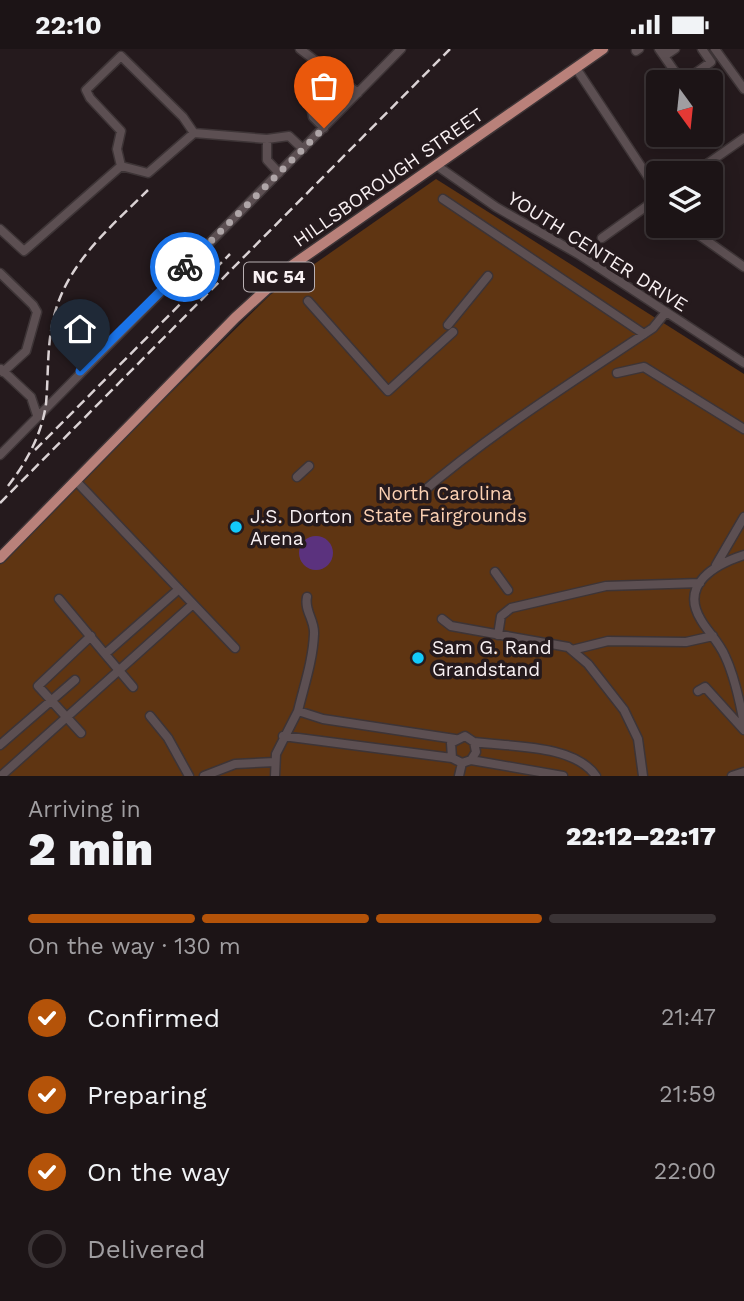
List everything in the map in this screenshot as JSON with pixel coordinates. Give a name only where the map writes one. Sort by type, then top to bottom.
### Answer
[{"type":"main road","name":"HILLSBOROUGH STREET","points":[[0,558],[268,285],[304,256],[603,49]]},
{"type":"street","points":[[300,49],[358,93]]},
{"type":"street","points":[[0,455],[401,49]]},
{"type":"street","points":[[659,49],[674,70]]},
{"type":"street","points":[[666,49],[669,53],[675,49]]},
{"type":"street","points":[[702,49],[711,62]]},
{"type":"street","points":[[700,70],[711,62],[717,52],[744,89]]},
{"type":"street","points":[[121,166],[117,149],[121,131],[86,90],[121,56],[183,117],[194,133]]},
{"type":"street","points":[[576,68],[646,174]]},
{"type":"street","points":[[324,128],[313,117],[311,106],[334,75]]},
{"type":"street","points":[[121,166],[148,173],[194,133],[267,139],[289,136],[303,149]]},
{"type":"street","points":[[711,161],[744,138]]},
{"type":"street","points":[[267,139],[267,160],[279,173]]},
{"type":"street","name":"YOUTH CENTER DRIVE","points":[[436,165],[496,207],[578,254],[744,363]]},
{"type":"street","points":[[0,229],[24,251],[121,166]]},
{"type":"street","points":[[443,199],[644,334]]},
{"type":"street","points":[[602,238],[646,207]]},
{"type":"street","points":[[703,238],[744,267]]},
{"type":"street","points":[[0,273],[37,312],[26,351],[2,370],[31,397],[37,415]]},
{"type":"street","points":[[308,301],[388,391],[450,328],[488,276]]},
{"type":"street","points":[[419,495],[458,461],[509,424],[644,334],[666,312]]},
{"type":"street","points":[[617,373],[644,367],[744,429]]},
{"type":"street","points":[[297,477],[309,466]]},
{"type":"street","points":[[77,482],[235,648]]},
{"type":"street","points":[[744,517],[716,565],[700,583],[695,605],[727,658],[743,707],[744,725]]},
{"type":"street","points":[[716,565],[744,555]]},
{"type":"street","points":[[495,572],[508,590]]},
{"type":"street","points":[[498,635],[501,616],[511,608],[606,586],[700,583]]},
{"type":"street","points":[[106,654],[179,589]]},
{"type":"street","points":[[276,775],[275,762],[283,736],[298,711],[314,642],[314,619],[307,610],[307,597]]},
{"type":"street","points":[[59,599],[133,687]]},
{"type":"street","points":[[1,776],[192,604]]},
{"type":"street","points":[[442,619],[451,626],[568,647],[572,650],[588,664],[634,726],[643,776]]},
{"type":"street","points":[[81,733],[38,686],[91,636]]},
{"type":"street","points":[[572,650],[608,641],[686,642],[713,636]]},
{"type":"street","points":[[0,745],[75,680]]},
{"type":"street","points":[[698,691],[705,687],[744,730]]},
{"type":"street","points":[[298,711],[323,719],[455,739],[465,736],[474,742],[569,754],[583,762],[596,776]]},
{"type":"street","points":[[150,716],[168,738],[189,776]]},
{"type":"street","points":[[283,736],[452,758],[461,763],[471,760],[563,776]]},
{"type":"street","points":[[452,758],[450,748],[455,739]]},
{"type":"street","points":[[471,760],[476,752],[474,742]]},
{"type":"street","points":[[204,776],[235,764],[275,762]]},
{"type":"street","points":[[460,776],[461,763]]},
{"type":"street","points":[[732,776],[744,772]]},
{"type":"green space","name":"North Carolina State Fairgrounds","points":[[436,179],[744,374],[744,776],[0,776],[0,561],[270,295]]},
{"type":"shaded area","points":[[316,536],[328,541],[333,553],[328,565],[316,570],[304,565],[299,553],[304,541]]},
{"type":"railway","points":[[0,503],[450,49]]},
{"type":"railway","points":[[8,486],[27,458],[41,426],[46,404],[51,328],[65,286],[74,270],[109,228],[148,190]]},
{"type":"railway","points":[[35,450],[230,254]]},
{"type":"way so far","points":[[185,267],[324,128]]},
{"type":"place","name":"J.S. Dorton Arena","points":[[236,527]]},
{"type":"place","name":"Sam G. Rand Grandstand","points":[[418,658]]},
{"type":"route","points":[[80,371],[185,267]]}]
